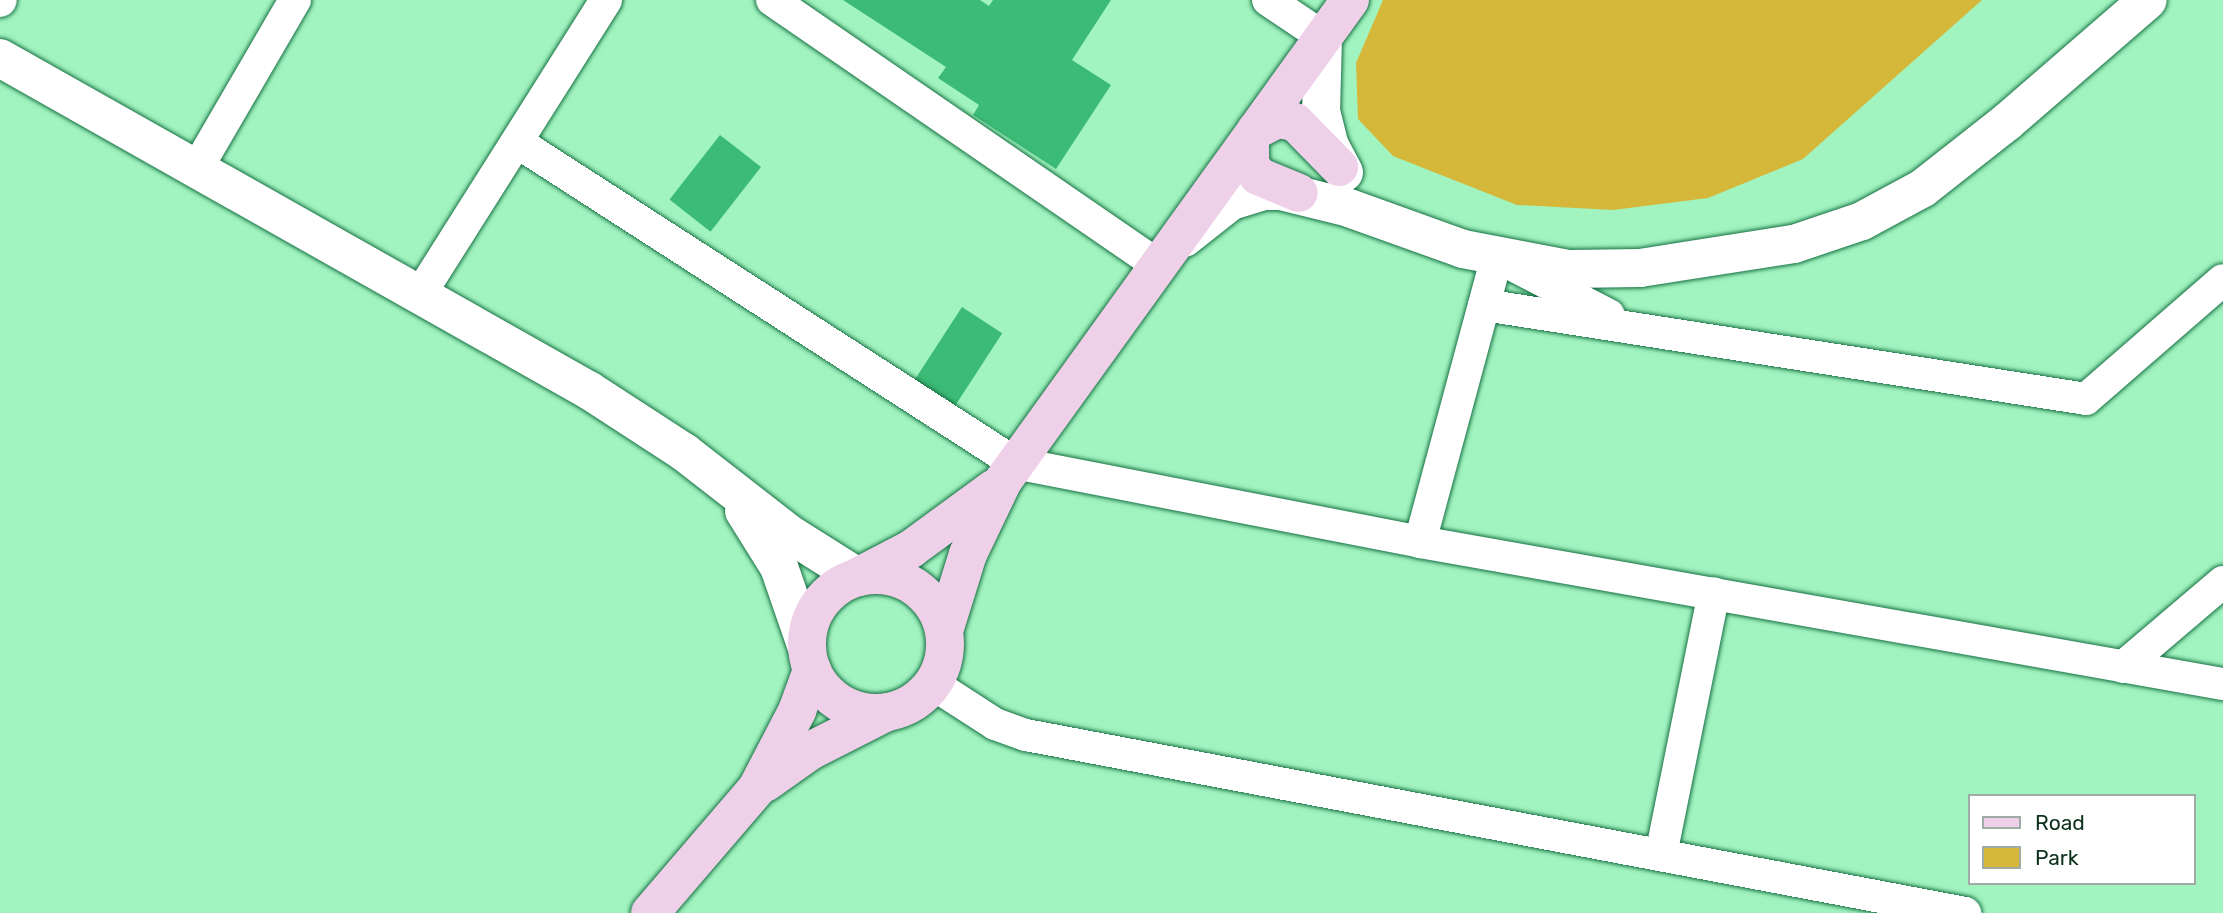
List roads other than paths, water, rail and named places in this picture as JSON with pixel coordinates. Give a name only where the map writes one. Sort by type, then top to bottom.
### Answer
[{"type":"main road","points":[[757,788],[810,751],[887,712],[908,706],[933,684],[943,664],[944,631],[968,554],[1009,472],[1350,0]]},
{"type":"main road","points":[[1299,193],[1258,176],[1250,164],[1253,135],[1272,121],[1291,120],[1312,135],[1339,167]]},
{"type":"main road","points":[[650,913],[757,788],[797,711],[809,659],[809,624],[820,603],[837,587],[939,530],[1009,472]]},
{"type":"main road","points":[[858,577],[881,575],[914,586],[930,601],[944,631]]},
{"type":"main road","points":[[809,659],[824,690],[843,705],[887,712]]},
{"type":"street","points":[[196,170],[295,0]]},
{"type":"street","points":[[419,296],[606,0]]},
{"type":"street","points":[[772,0],[1164,258],[1239,198],[1263,191],[1299,193],[1497,257],[1569,269],[1640,268],[1794,244],[1862,221],[1934,180],[2148,0]]},
{"type":"street","points":[[1268,0],[1323,37],[1321,111],[1339,167],[1401,227]]},
{"type":"street","points":[[0,58],[590,391],[722,481],[788,533],[858,577]]},
{"type":"street","points":[[517,142],[1009,472],[2223,684]]},
{"type":"street","points":[[1420,542],[1497,257]]},
{"type":"street","points":[[1497,257],[1631,327]]},
{"type":"street","points":[[1484,305],[2086,399],[2223,280]]},
{"type":"street","points":[[722,481],[771,551],[809,659]]},
{"type":"street","points":[[2123,667],[2223,582]]},
{"type":"street","points":[[1661,855],[1714,593]]},
{"type":"street","points":[[933,684],[995,724],[1026,734],[1965,913]]}]
